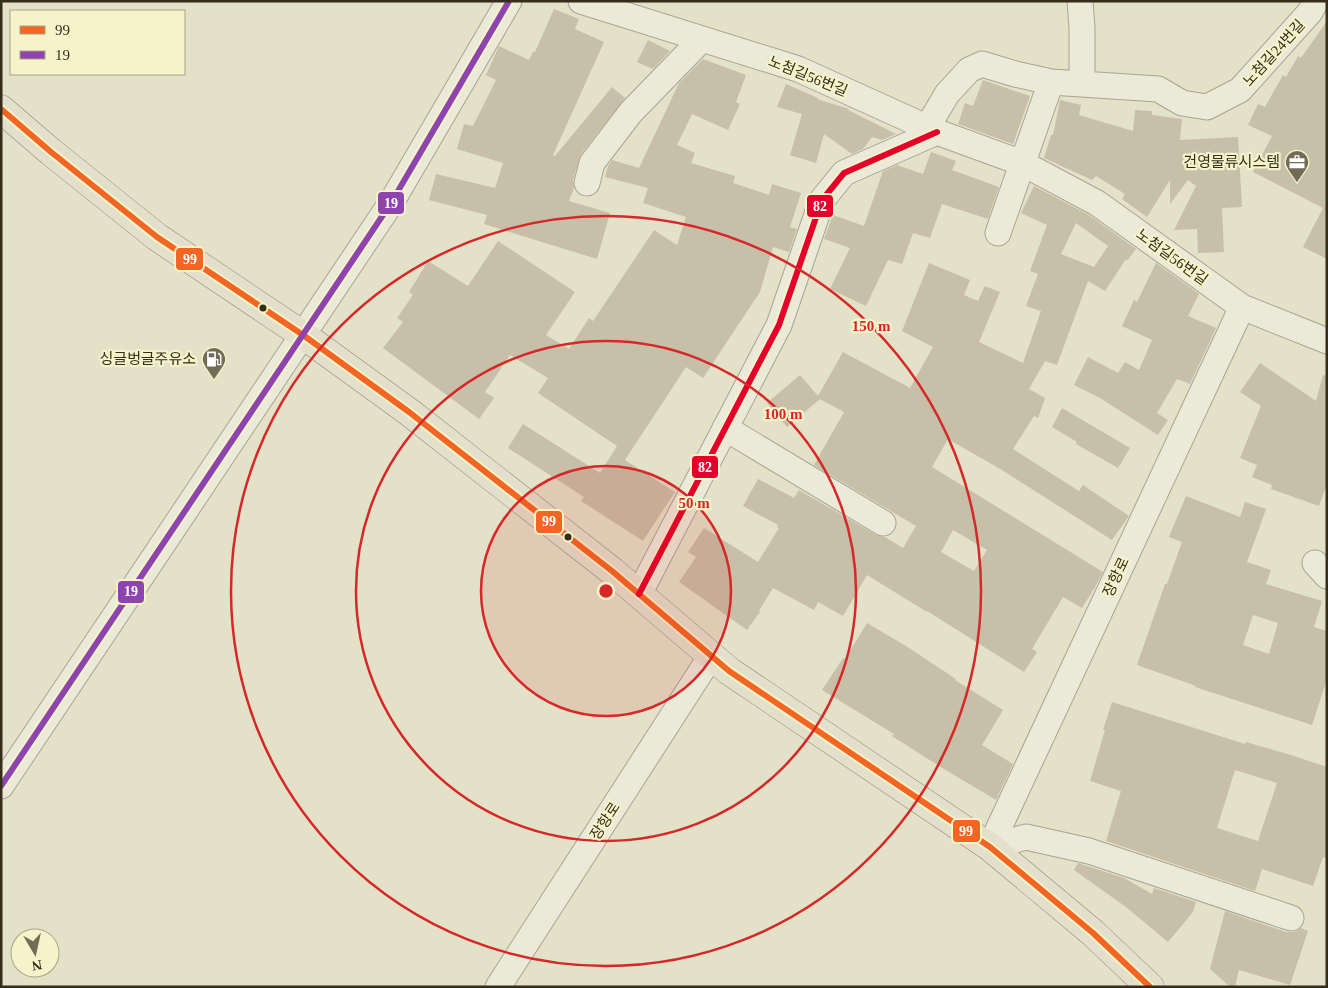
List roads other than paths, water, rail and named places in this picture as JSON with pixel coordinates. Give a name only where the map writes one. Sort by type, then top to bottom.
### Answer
[{"type":"main road","points":[[1,109],[51,152],[157,237],[303,335],[409,412],[612,571],[729,671],[990,847],[1093,933],[1150,987]]},
{"type":"street","points":[[1,786],[391,203],[510,1]]},
{"type":"street","name":"노첨길56번길","points":[[581,1],[798,69],[932,130],[1022,163],[1097,203],[1242,307],[1327,341]]},
{"type":"street","points":[[1080,1],[1082,84]]},
{"type":"street","name":"노첨길24번길","points":[[932,130],[947,94],[969,70],[982,64],[1051,82],[1158,89],[1182,104],[1207,108],[1240,90],[1310,12],[1316,1]]},
{"type":"street","points":[[587,183],[592,163],[632,112],[702,39]]},
{"type":"street","points":[[998,233],[1051,82]]},
{"type":"street","points":[[639,594],[779,325],[822,200],[844,173],[932,130]]},
{"type":"street","name":"장항로","points":[[990,847],[1242,307]]},
{"type":"street","points":[[725,428],[883,523]]},
{"type":"street","name":"장항로","points":[[498,987],[712,656]]},
{"type":"street","points":[[990,847],[1026,837],[1089,851],[1290,918]]},
{"type":"place","name":"건영물류시스템","points":[[1297,183]]},
{"type":"place","name":"싱글벙글주유소","points":[[214,380]]}]
